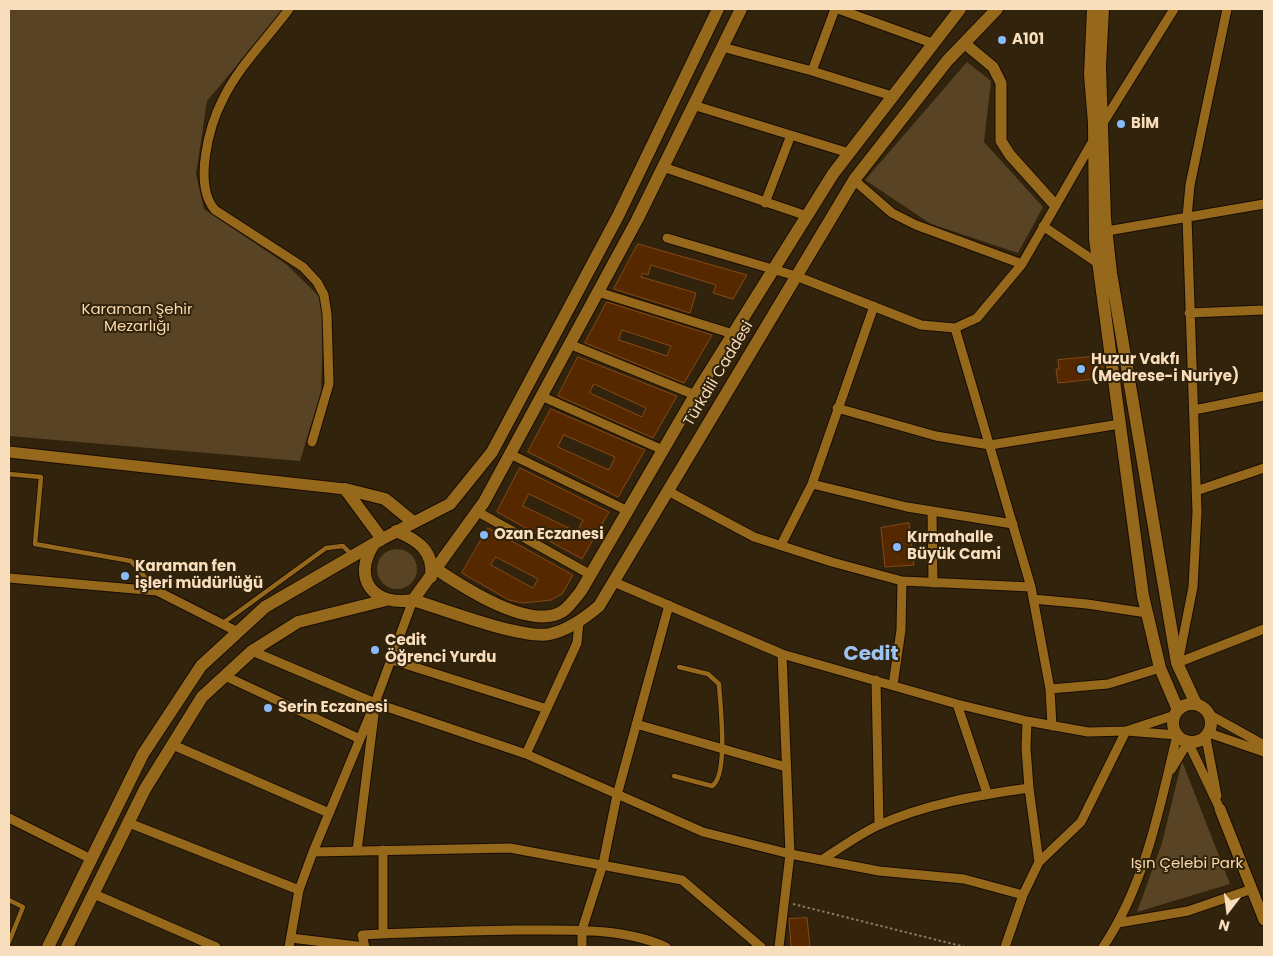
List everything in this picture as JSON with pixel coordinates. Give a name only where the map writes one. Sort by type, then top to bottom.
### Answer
[{"type":"main road","points":[[48,947],[143,754],[201,666],[265,607],[378,541],[450,504],[492,452],[618,216],[718,9]]},
{"type":"main road","points":[[378,541],[367,554],[364,565],[365,576],[369,586],[386,600],[394,602],[413,600],[478,512],[598,292],[663,167],[741,9]]},
{"type":"main road","name":"Türkdili Caddesi","points":[[433,573],[512,611],[537,616],[562,611],[581,591],[695,395],[807,216],[849,153],[960,9]]},
{"type":"main road","name":"Türkdili Caddesi","points":[[413,600],[522,633],[550,634],[579,622],[599,606],[854,180],[947,61],[997,9]]},
{"type":"main road","points":[[1093,9],[1090,75],[1094,139],[1096,240],[1147,613],[1160,668],[1176,713]]},
{"type":"main road","points":[[1103,9],[1100,67],[1107,231],[1112,273],[1178,663],[1196,704]]},
{"type":"main road","points":[[345,489],[385,499],[413,522]]},
{"type":"main road","points":[[345,489],[378,541]]},
{"type":"main road","points":[[396,531],[420,542],[430,559],[433,573]]},
{"type":"main road","points":[[67,947],[145,789],[202,697],[252,652],[298,622],[386,600]]},
{"type":"main road","points":[[1196,704],[1202,706],[1210,715],[1212,721],[1207,735],[1194,743],[1188,742],[1176,735],[1173,722],[1176,713],[1184,706],[1196,704]]},
{"type":"street","points":[[289,9],[255,51],[223,99],[205,161],[203,178],[209,202],[216,210],[303,267],[317,282],[324,295],[327,314],[329,384],[312,442]]},
{"type":"street","points":[[812,71],[837,9],[932,43]]},
{"type":"street","points":[[1102,123],[1174,9]]},
{"type":"street","points":[[1178,663],[1193,587],[1196,491],[1187,217],[1197,148],[1227,9]]},
{"type":"street","points":[[964,43],[993,67],[1001,83],[1001,141],[1010,155],[1055,205]]},
{"type":"street","points":[[722,46],[892,96]]},
{"type":"street","points":[[693,106],[849,153]]},
{"type":"street","points":[[765,203],[791,135]]},
{"type":"street","points":[[666,238],[796,276],[922,325],[954,328],[977,318],[1022,264],[1042,226],[1094,139]]},
{"type":"street","points":[[663,167],[807,216]]},
{"type":"street","points":[[854,180],[892,213],[916,225],[1022,264]]},
{"type":"street","points":[[1107,231],[1264,204]]},
{"type":"street","points":[[1042,226],[1099,264]]},
{"type":"street","points":[[598,292],[732,334]]},
{"type":"street","points":[[781,545],[812,484],[874,306]]},
{"type":"street","points":[[1190,313],[1264,310]]},
{"type":"street","points":[[954,328],[1031,587],[1050,689],[1052,726]]},
{"type":"street","points":[[569,344],[695,395]]},
{"type":"street","points":[[541,396],[663,450]]},
{"type":"street","points":[[1194,410],[1264,396]]},
{"type":"street","points":[[837,408],[936,436],[990,445],[1120,424]]},
{"type":"street","points":[[9,452],[345,489]]},
{"type":"street","points":[[510,454],[628,511]]},
{"type":"street","points":[[1196,491],[1264,468]]},
{"type":"street","points":[[812,484],[932,511],[1013,524]]},
{"type":"street","points":[[668,491],[754,537],[902,581],[1031,587]]},
{"type":"street","points":[[932,511],[933,583]]},
{"type":"street","points":[[478,512],[591,575]]},
{"type":"street","points":[[9,578],[157,591],[238,632]]},
{"type":"street","points":[[893,685],[901,630],[902,581]]},
{"type":"street","points":[[614,582],[782,654],[957,704],[1027,721],[1088,732],[1126,731],[1176,735],[1138,881],[1118,923],[1103,947]]},
{"type":"street","points":[[1033,599],[1087,604],[1147,613]]},
{"type":"street","points":[[289,947],[299,890],[392,660],[413,600]]},
{"type":"street","points":[[582,947],[582,930],[603,864],[617,795],[669,605]]},
{"type":"street","points":[[526,754],[577,643],[579,622]]},
{"type":"street","points":[[1178,663],[1264,629]]},
{"type":"street","points":[[252,652],[375,703],[526,754],[703,832],[790,854],[880,871],[964,878],[1023,895]]},
{"type":"street","points":[[779,947],[790,854],[782,654]]},
{"type":"street","points":[[392,660],[547,708]]},
{"type":"street","points":[[1050,689],[1108,684],[1160,668]]},
{"type":"street","points":[[225,676],[360,739]]},
{"type":"street","points":[[876,680],[879,825]]},
{"type":"street","points":[[357,851],[375,703]]},
{"type":"street","points":[[957,704],[987,794]]},
{"type":"street","points":[[1007,947],[1023,895],[1039,862],[1081,822],[1126,731],[1176,713]]},
{"type":"street","points":[[1210,715],[1264,745]]},
{"type":"street","points":[[1027,721],[1026,748],[1029,788],[1039,862]]},
{"type":"street","points":[[636,724],[786,767]]},
{"type":"street","points":[[1220,809],[1207,735],[1264,752]]},
{"type":"street","points":[[1166,779],[1188,742]]},
{"type":"street","points":[[1188,742],[1220,809],[1264,920]]},
{"type":"street","points":[[173,745],[330,813]]},
{"type":"street","points":[[822,860],[879,825],[916,811],[987,794],[1029,788]]},
{"type":"street","points":[[9,818],[91,860]]},
{"type":"street","points":[[129,823],[299,890]]},
{"type":"street","points":[[313,852],[510,848],[682,880],[761,947]]},
{"type":"street","points":[[383,850],[383,934]]},
{"type":"street","points":[[1118,923],[1188,911],[1252,889]]},
{"type":"street","points":[[94,894],[216,947]]},
{"type":"street","points":[[291,938],[365,947],[362,935],[582,930],[657,943],[666,947]]},
{"type":"lane","points":[[9,474],[41,477],[35,544],[131,561],[157,591]]},
{"type":"lane","points":[[222,624],[326,548],[342,546],[353,556]]},
{"type":"lane","points":[[674,776],[715,784],[720,776],[722,749],[719,684],[708,674],[679,667]]},
{"type":"lane","points":[[9,900],[23,907],[9,942]]},
{"type":"path","points":[[784,902],[965,947]]},
{"type":"green space","name":"Karaman Şehir Mezarlığı","points":[[9,9],[284,9],[207,101],[196,174],[204,209],[286,264],[324,301],[321,392],[300,461],[9,436]]},
{"type":"green space","points":[[967,62],[991,81],[984,142],[1043,207],[1018,253],[931,224],[865,180]]},
{"type":"green space","points":[[401,549],[408,552],[414,558],[417,569],[416,577],[408,586],[401,589],[393,589],[386,586],[378,577],[377,565],[380,558],[389,550]]},
{"type":"green space","name":"Işın Çelebi Park","points":[[1182,761],[1230,884],[1137,912],[1162,843]]},
{"type":"building","points":[[638,244],[747,275],[733,299],[713,293],[716,285],[651,265],[648,275],[643,273],[641,277],[696,293],[690,313],[614,289]]},
{"type":"building","points":[[607,302],[712,335],[684,383],[585,343]],"holes":[[[622,330],[671,346],[667,356],[619,340]]]},
{"type":"building","points":[[1102,356],[1104,378],[1058,383],[1056,369],[1059,369],[1058,360]]},
{"type":"building","points":[[578,357],[677,396],[653,438],[558,396]],"holes":[[[594,384],[646,408],[642,417],[590,393]]]},
{"type":"building","points":[[551,409],[645,450],[618,497],[528,452]],"holes":[[[564,435],[615,457],[609,470],[558,447]]]},
{"type":"building","points":[[520,468],[609,512],[582,559],[497,512]],"holes":[[[529,494],[583,520],[577,532],[523,506]]]},
{"type":"building","name":"Kırmahalle Büyük Cami","points":[[909,523],[914,565],[885,567],[881,528]]},
{"type":"building","points":[[488,528],[573,575],[562,594],[551,600],[523,603],[509,600],[462,573]],"holes":[[[496,557],[538,579],[533,588],[491,565]]]},
{"type":"building","points":[[807,918],[810,947],[791,947],[789,919]]},
{"type":"place","name":"A101","points":[[1002,40]]},
{"type":"place","name":"BİM","points":[[1121,124]]},
{"type":"place","name":"Huzur Vakfı (Medrese-i Nuriye)","points":[[1081,369]]},
{"type":"place","name":"Ozan Eczanesi","points":[[484,535]]},
{"type":"place","name":"Kırmahalle Büyük Cami","points":[[897,547]]},
{"type":"place","name":"Karaman fen işleri müdürlüğü","points":[[125,576]]},
{"type":"place","name":"Cedit Öğrenci Yurdu","points":[[375,650]]},
{"type":"place","name":"Serin Eczanesi","points":[[268,708]]},
{"type":"district","name":"Cedit","points":[[871,655]]}]
